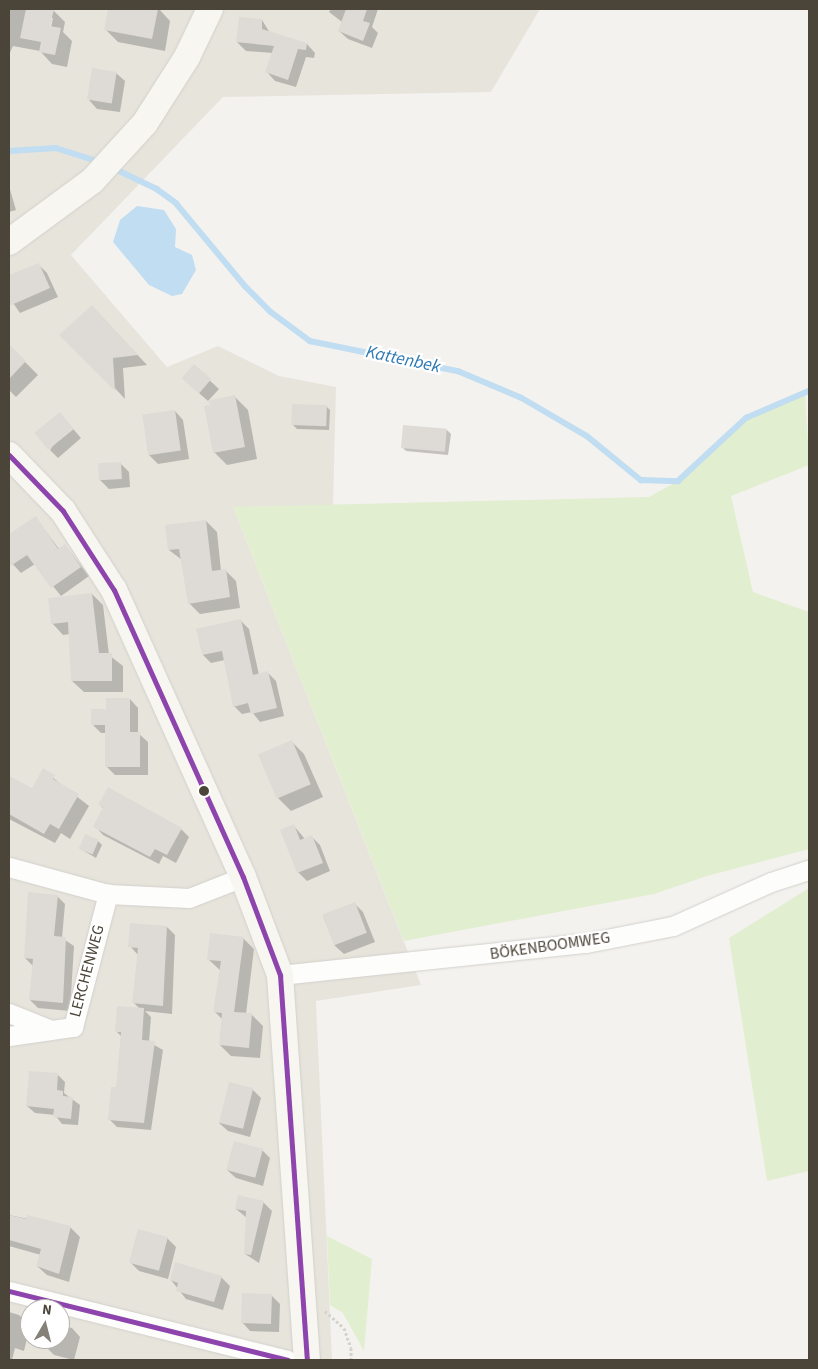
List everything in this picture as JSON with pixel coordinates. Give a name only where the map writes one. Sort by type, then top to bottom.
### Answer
[{"type":"street","points":[[9,242],[92,181],[145,123],[187,57],[210,9]]},
{"type":"street","points":[[9,455],[63,511],[114,590],[243,877],[280,975],[308,1360]]},
{"type":"street","points":[[9,867],[108,894],[188,898],[243,877]]},
{"type":"street","name":"BÖKENBOOMWEG","points":[[280,975],[452,959],[615,937],[672,926],[770,882],[809,870]]},
{"type":"street","name":"LERCHENWEG","points":[[9,1036],[73,1027],[108,894]]},
{"type":"street","name":"LERCHENWEG","points":[[9,1013],[52,1030]]},
{"type":"street","points":[[9,1291],[288,1360]]},
{"type":"path","points":[[304,1300],[334,1316],[344,1328],[351,1348],[351,1360]]},
{"type":"shaded area","points":[[9,9],[540,9],[491,92],[223,97],[71,255],[167,367],[218,346],[279,376],[336,387],[333,506],[233,507],[421,985],[316,1001],[332,1360],[9,1360]]},
{"type":"green space","points":[[805,390],[809,465],[731,496],[753,592],[809,612],[809,849],[707,876],[654,894],[404,941],[233,507],[649,497],[678,481],[746,418]]},
{"type":"green space","points":[[809,888],[809,1171],[767,1181],[729,938]]},
{"type":"green space","points":[[327,1236],[372,1259],[364,1351],[343,1313],[330,1305]]},
{"type":"water","points":[[137,206],[164,210],[176,229],[175,247],[192,255],[196,270],[182,294],[172,296],[149,285],[113,242],[120,220]]},
{"type":"building","points":[[26,9],[54,9],[50,26],[61,28],[55,55],[39,52],[41,42],[20,38]]},
{"type":"building","points":[[108,9],[158,9],[152,39],[104,30]]},
{"type":"building","points":[[346,9],[367,9],[363,21],[370,23],[363,41],[338,31]]},
{"type":"building","points":[[239,17],[262,19],[262,29],[307,43],[306,50],[298,49],[288,80],[265,72],[274,46],[236,42]]},
{"type":"building","points":[[92,68],[117,72],[112,104],[87,100]]},
{"type":"building","points":[[39,263],[50,288],[9,306],[9,275]]},
{"type":"building","points":[[92,305],[138,355],[113,358],[115,391],[59,335]]},
{"type":"building","points":[[9,344],[26,361],[9,379]]},
{"type":"building","points":[[194,364],[211,379],[199,393],[182,378]]},
{"type":"building","points":[[235,395],[245,447],[213,453],[204,406],[211,405],[207,401]]},
{"type":"building","points":[[292,404],[327,405],[326,426],[291,425]]},
{"type":"building","points":[[175,410],[181,451],[148,455],[142,415]]},
{"type":"building","points":[[60,412],[74,429],[48,450],[34,433]]},
{"type":"building","points":[[403,425],[447,429],[445,452],[401,448]]},
{"type":"building","points":[[121,462],[122,479],[99,480],[98,463]]},
{"type":"building","points":[[36,516],[58,549],[65,544],[81,567],[51,588],[27,555],[9,567],[9,534]]},
{"type":"building","points":[[206,520],[212,571],[226,569],[230,597],[188,604],[179,549],[168,550],[165,525]]},
{"type":"building","points":[[92,593],[99,653],[112,653],[112,681],[71,681],[68,622],[51,624],[48,598]]},
{"type":"building","points":[[241,619],[253,675],[268,671],[277,708],[251,714],[248,703],[233,707],[222,651],[202,655],[196,629]]},
{"type":"building","points":[[106,698],[130,698],[130,732],[140,732],[140,767],[105,767],[105,725],[91,725],[91,709],[106,709]]},
{"type":"building","points":[[292,740],[311,784],[277,799],[258,754]]},
{"type":"building","points":[[43,768],[55,775],[53,779],[79,794],[59,829],[50,824],[44,834],[9,814],[9,776],[32,788]]},
{"type":"building","points":[[108,787],[182,828],[167,855],[155,849],[150,857],[93,827],[103,807],[98,805]]},
{"type":"building","points":[[294,824],[300,840],[312,835],[323,863],[297,873],[280,830]]},
{"type":"building","points":[[85,834],[99,840],[93,855],[79,849]]},
{"type":"building","points":[[28,892],[58,895],[54,936],[66,937],[63,1003],[29,1000],[33,959],[24,958]]},
{"type":"building","points":[[355,902],[367,933],[334,945],[322,915]]},
{"type":"building","points":[[130,923],[167,926],[163,1006],[132,1003],[138,948],[128,947]]},
{"type":"building","points":[[210,933],[244,937],[234,1012],[252,1013],[249,1048],[219,1045],[222,1013],[213,1012],[221,961],[207,960]]},
{"type":"building","points":[[117,1006],[144,1008],[142,1040],[155,1041],[144,1123],[108,1120],[111,1087],[116,1087],[121,1032],[115,1032]]},
{"type":"building","points":[[29,1071],[58,1073],[57,1090],[63,1091],[63,1096],[73,1097],[71,1119],[53,1117],[54,1109],[26,1106]]},
{"type":"building","points":[[229,1082],[253,1088],[243,1129],[219,1123]]},
{"type":"building","points":[[234,1141],[263,1149],[255,1178],[226,1170]]},
{"type":"building","points":[[238,1195],[264,1201],[251,1255],[244,1254],[246,1211],[235,1209]]},
{"type":"building","points":[[9,1215],[26,1219],[27,1215],[71,1226],[59,1274],[36,1266],[41,1249],[9,1240]]},
{"type":"building","points":[[138,1229],[168,1237],[159,1271],[129,1263]]},
{"type":"building","points":[[175,1262],[222,1276],[214,1302],[176,1291],[178,1283],[170,1280]]},
{"type":"building","points":[[242,1293],[272,1294],[271,1324],[241,1323]]},
{"type":"waterway","name":"Kattenbek","points":[[9,151],[56,148],[100,162]]},
{"type":"waterway","name":"Kattenbek","points":[[113,168],[157,189],[176,203],[246,287],[271,312],[310,341],[458,371],[522,398],[587,436],[641,480],[678,481],[746,418],[809,391]]},
{"type":"transit line","points":[[9,455],[63,511],[114,590],[243,877],[280,975],[307,1360]]},
{"type":"transit line","points":[[9,1291],[288,1360]]}]
